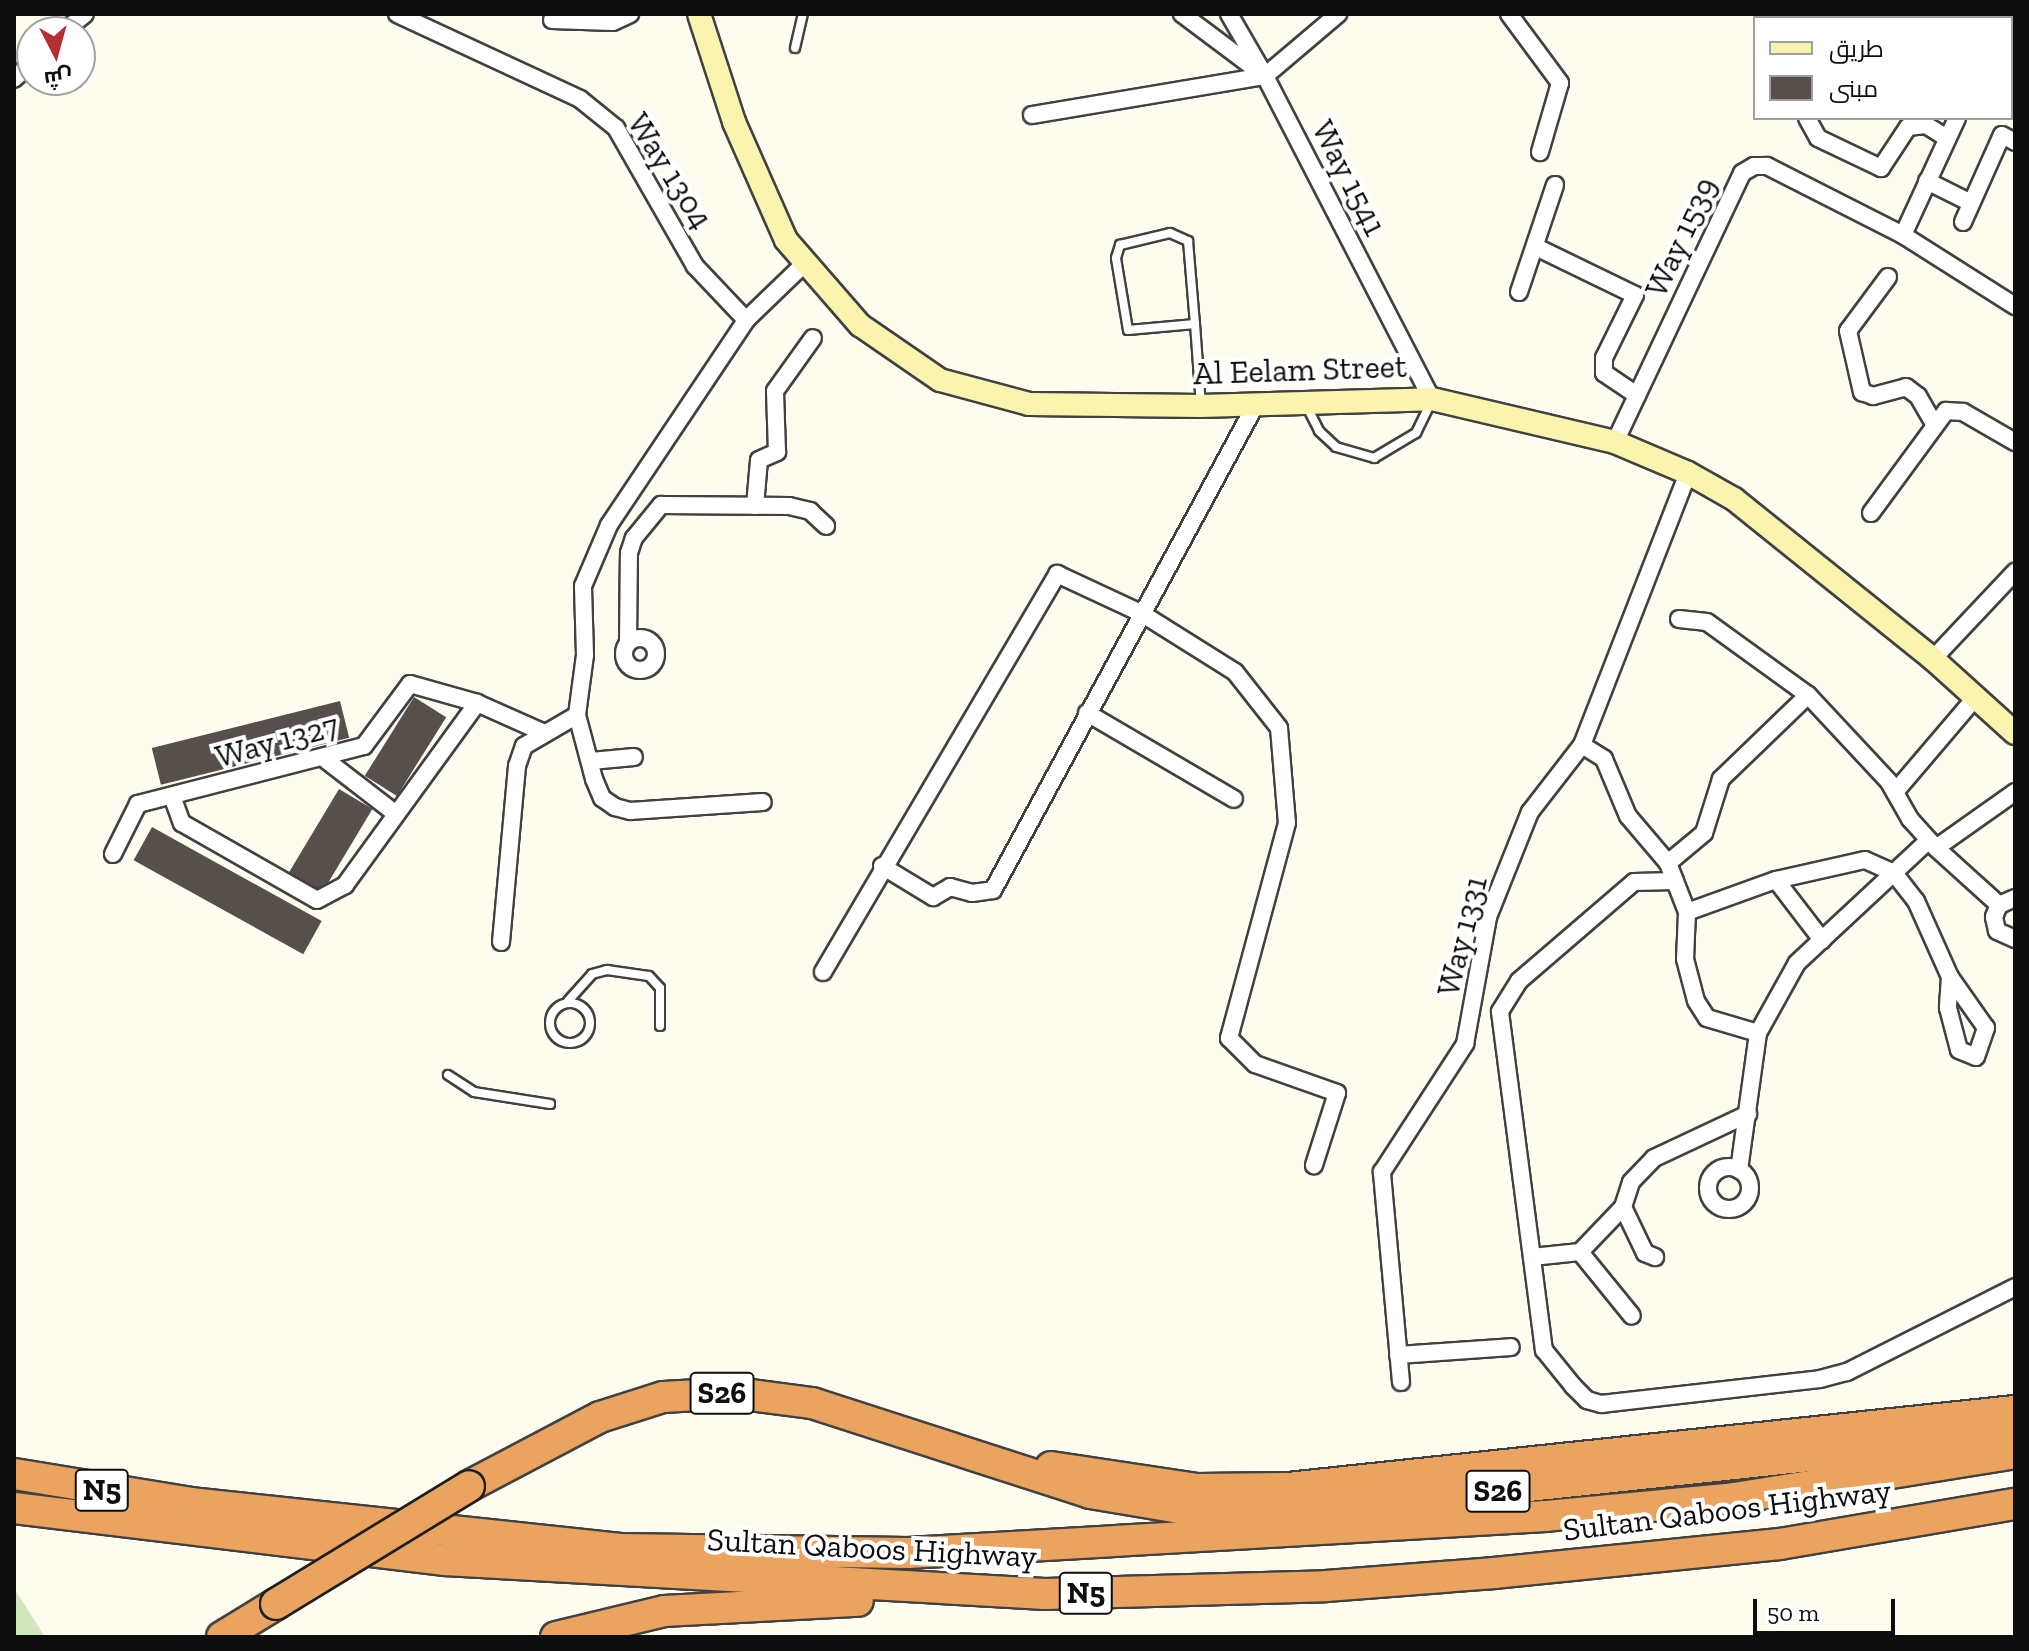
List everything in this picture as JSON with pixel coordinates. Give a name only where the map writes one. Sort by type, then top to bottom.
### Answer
[{"type":"highway","name":"S26","points":[[222,1637],[469,1486],[600,1417],[663,1397],[735,1393],[812,1403],[1090,1493],[1180,1508],[1266,1510],[1599,1482],[2015,1434]]},
{"type":"highway","points":[[984,1460],[1197,1489],[1288,1488],[2015,1411]]},
{"type":"highway","name":"Sultan Qaboos Highway","points":[[14,1474],[191,1503],[620,1549],[908,1553],[1562,1515],[1735,1498],[2015,1453]]},
{"type":"highway","name":"Sultan Qaboos Highway","points":[[14,1508],[445,1560],[1045,1594],[1326,1586],[1494,1573],[1780,1544],[2015,1504]]},
{"type":"highway","points":[[556,1637],[664,1611],[720,1606],[1045,1594]]},
{"type":"main road","name":"Al Eelam Street","points":[[699,14],[762,190],[804,264],[860,325],[940,380],[1029,404],[1201,406],[1432,399],[1615,442],[1688,473],[1734,499],[1933,659],[2015,733]]},
{"type":"street","name":"Way 1304","points":[[397,14],[580,99],[616,128],[695,266],[746,320]]},
{"type":"street","points":[[552,20],[613,22],[630,14]]},
{"type":"street","name":"Way 1541","points":[[1182,14],[1265,76],[1432,399]]},
{"type":"street","points":[[1229,14],[1265,76]]},
{"type":"street","points":[[1032,115],[1265,76],[1338,14]]},
{"type":"street","points":[[1509,14],[1560,83],[1540,152]]},
{"type":"street","points":[[1808,120],[1818,138],[1881,168],[1908,127],[1926,125],[1947,138]]},
{"type":"street","points":[[1903,235],[1956,120]]},
{"type":"street","points":[[1963,222],[2002,135],[2015,142]]},
{"type":"street","name":"Way 1539","points":[[1615,442],[1742,173],[1767,166],[1903,235],[2015,306]]},
{"type":"street","points":[[1927,181],[1971,203]]},
{"type":"street","points":[[1519,292],[1555,185]]},
{"type":"street","points":[[1536,247],[1635,295],[1604,358],[1604,373],[1637,395]]},
{"type":"street","points":[[763,802],[630,811],[602,798],[577,715],[585,655],[583,586],[609,525],[746,320],[804,264]]},
{"type":"street","points":[[1888,277],[1848,331],[1862,392],[1873,396],[1906,387],[1918,396],[1934,424]]},
{"type":"street","points":[[755,506],[759,460],[777,452],[775,391],[813,338]]},
{"type":"street","points":[[882,866],[933,897],[950,887],[972,893],[993,890],[1256,404]]},
{"type":"street","points":[[1871,513],[1934,424],[1954,409],[2015,442]]},
{"type":"street","name":"Way 1331","points":[[1401,1382],[1382,1172],[1465,1044],[1488,917],[1530,812],[1582,745],[1688,473]]},
{"type":"street","points":[[628,643],[629,553],[649,516],[661,505],[755,506],[810,511],[826,526]]},
{"type":"street","points":[[1933,659],[2015,572]]},
{"type":"street","points":[[823,972],[882,866],[1057,574],[1141,613],[1235,672],[1279,728],[1287,823],[1229,1038],[1255,1064],[1337,1093],[1314,1165]]},
{"type":"street","points":[[1679,619],[1707,622],[1808,695],[1895,792],[1932,844],[1999,905]]},
{"type":"street","name":"Way 1327","points":[[113,854],[138,804],[326,760],[364,746],[410,684],[477,703],[542,732]]},
{"type":"street","points":[[1668,863],[1704,833],[1721,779],[1808,695]]},
{"type":"street","points":[[1895,792],[1975,698]]},
{"type":"street","points":[[172,796],[182,823],[317,900],[345,885],[477,703]]},
{"type":"street","points":[[1087,713],[1234,799]]},
{"type":"street","points":[[501,942],[517,766],[524,746],[542,732],[577,715]]},
{"type":"street","points":[[1582,745],[1604,759],[1628,816],[1668,863],[1687,912],[1685,959],[1696,1001],[1707,1018],[1758,1033]]},
{"type":"street","points":[[591,761],[634,757]]},
{"type":"street","points":[[326,760],[396,814]]},
{"type":"street","points":[[1739,1170],[1758,1033],[1797,963],[1894,873],[1932,844],[2015,792]]},
{"type":"street","points":[[1687,912],[1776,880],[1865,860],[1894,873],[1916,901],[1950,977]]},
{"type":"street","points":[[1776,880],[1822,940]]},
{"type":"street","points":[[1675,881],[1634,882],[1519,981],[1500,1012],[1544,1350],[1587,1400],[1601,1404],[1847,1372],[2015,1287]]},
{"type":"street","points":[[2015,898],[1999,905],[1994,917],[1997,931],[2015,939]]},
{"type":"street","points":[[1532,1257],[1580,1252],[1623,1207],[1631,1182],[1654,1158],[1748,1114]]},
{"type":"street","points":[[1623,1207],[1645,1253],[1655,1257]]},
{"type":"street","points":[[1580,1252],[1632,1316]]},
{"type":"street","points":[[1398,1355],[1511,1347]]},
{"type":"lane","points":[[795,48],[803,14]]},
{"type":"lane","points":[[1195,324],[1128,330],[1116,258],[1120,245],[1170,233],[1188,241],[1195,324],[1201,406]]},
{"type":"lane","points":[[1305,403],[1319,431],[1336,447],[1374,458],[1416,433],[1432,399]]},
{"type":"lane","points":[[568,1001],[583,1006],[591,1021],[586,1037],[573,1045],[558,1040],[551,1025],[555,1009],[568,1001],[592,974],[607,970],[649,976],[660,988],[660,1026]]},
{"type":"lane","points":[[448,1075],[474,1092],[550,1104]]},
{"type":"green space","points":[[14,1588],[45,1637],[14,1637]]},
{"type":"building","points":[[414,697],[446,717],[397,796],[365,776]]},
{"type":"building","points":[[340,701],[349,738],[161,785],[152,748]]},
{"type":"building","points":[[339,789],[372,809],[322,892],[289,872]]},
{"type":"building","points":[[152,827],[322,921],[303,954],[134,860]]}]
